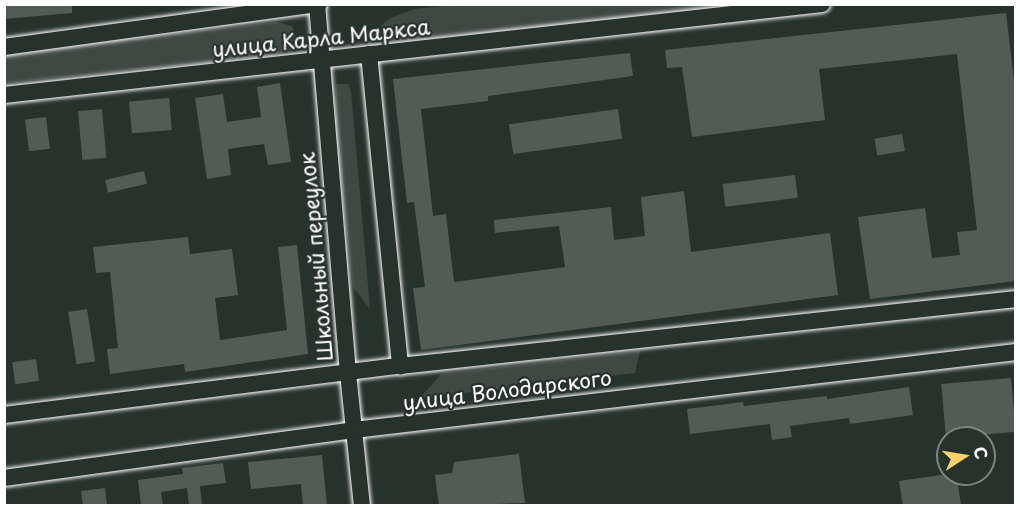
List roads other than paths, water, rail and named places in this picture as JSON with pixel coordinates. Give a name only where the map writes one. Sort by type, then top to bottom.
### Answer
[{"type":"street","name":"улица Карла Маркса","points":[[4,95],[822,4]]},
{"type":"street","name":"улица Карла Маркса","points":[[4,47],[317,5]]},
{"type":"street","name":"Школьный переулок","points":[[317,5],[348,373],[362,506]]},
{"type":"street","points":[[369,54],[400,366]]},
{"type":"street","name":"улица Володарского","points":[[4,415],[400,366],[1016,299]]},
{"type":"street","name":"улица Володарского","points":[[4,478],[354,430],[1016,352]]}]
